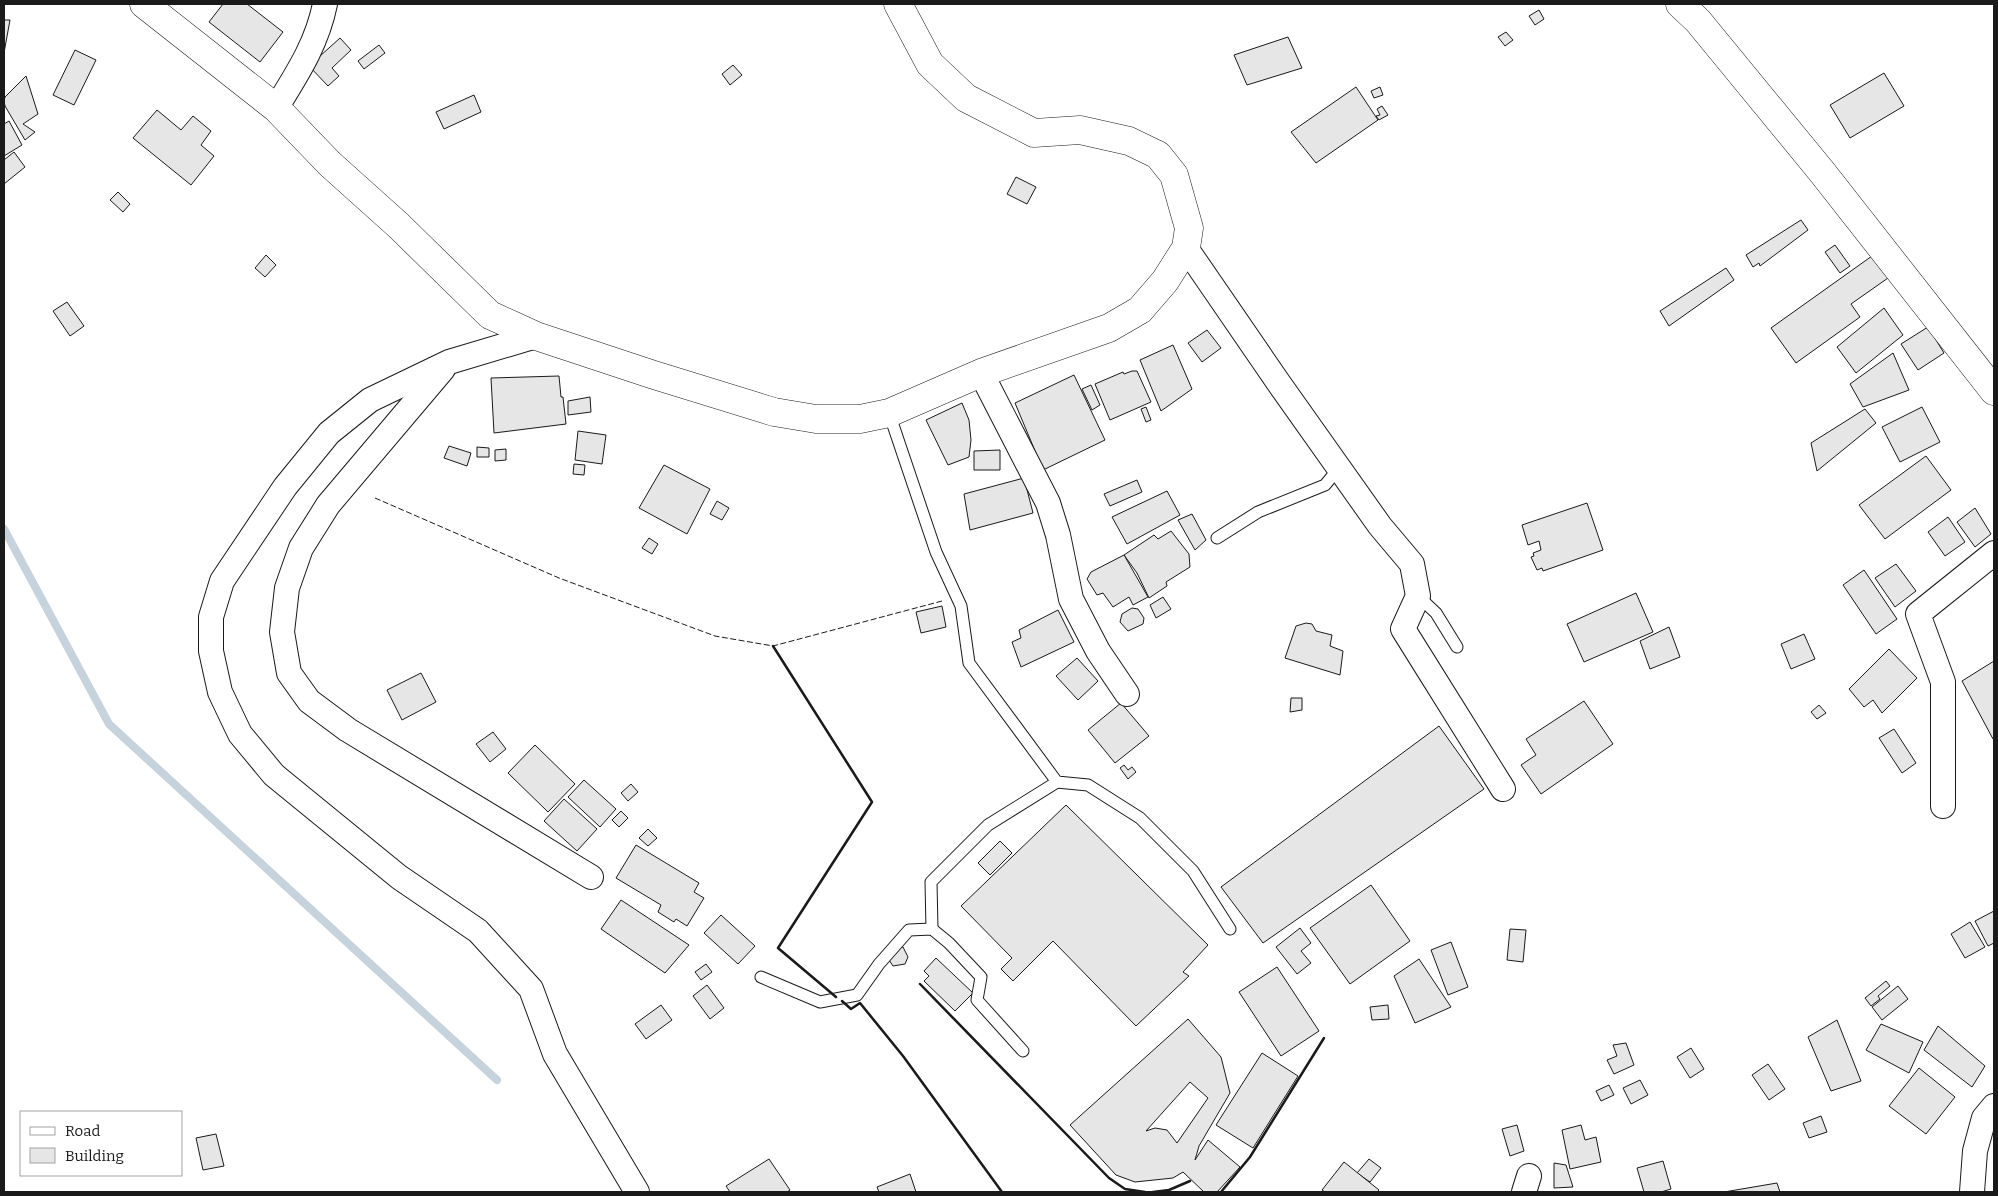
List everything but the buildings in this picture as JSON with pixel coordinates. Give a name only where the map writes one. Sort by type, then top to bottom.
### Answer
[{"type":"street","points":[[144,4],[276,108],[330,164],[398,225],[490,315],[536,336],[654,375],[774,412],[816,420],[860,419],[889,413],[981,372],[1109,328],[1140,310],[1165,282],[1186,248],[1189,228],[1177,183],[1174,175],[1158,155],[1129,141],[1080,130],[1034,133],[966,98],[930,64],[898,4]]},
{"type":"street","points":[[276,108],[302,66],[317,35],[326,4]]},
{"type":"street","points":[[1680,4],[1698,21],[1816,164],[1994,391]]},
{"type":"street","points":[[1186,248],[1380,526],[1412,564],[1418,596],[1403,629],[1503,789]]},
{"type":"street","points":[[536,336],[449,362],[370,400],[329,433],[285,487],[222,580],[211,617],[211,651],[220,692],[240,734],[274,775],[399,878],[478,931],[531,989],[555,1054],[637,1192]]},
{"type":"street","points":[[449,362],[328,505],[302,548],[287,588],[282,632],[289,673],[309,701],[348,730],[591,877]]},
{"type":"street","points":[[981,372],[1048,503],[1058,536],[1072,600],[1098,650],[1127,694]]},
{"type":"street","points":[[1943,806],[1943,682],[1918,614],[1994,553]]},
{"type":"street","points":[[1972,1192],[1975,1151],[1984,1118],[1994,1106]]},
{"type":"lane","points":[[889,413],[936,552],[961,606],[969,663],[1056,782]]},
{"type":"lane","points":[[1217,538],[1258,512],[1325,485],[1339,468]]},
{"type":"lane","points":[[1418,596],[1436,613],[1456,647]]},
{"type":"lane","points":[[932,929],[931,882],[988,825],[1056,782],[1088,785],[1140,818],[1193,871],[1230,929]]},
{"type":"lane","points":[[761,977],[820,1002],[857,995],[879,964],[909,930],[932,929],[949,943],[981,977],[977,1000],[1023,1051]]},
{"type":"waterway","points":[[4,529],[109,724],[497,1080]]},
{"type":"fence","points":[[375,498],[559,578],[715,636],[773,646],[942,601]]},
{"type":"wall","points":[[773,646],[872,802],[778,948],[836,997]]},
{"type":"wall","points":[[920,984],[1109,1178],[1125,1189],[1145,1192]]},
{"type":"wall","points":[[842,1001],[851,1009],[860,1003],[903,1056],[1002,1192]]},
{"type":"wall","points":[[1221,1192],[1250,1157],[1324,1038]]},
{"type":"wall","points":[[1153,1192],[1169,1190],[1190,1181]]}]
